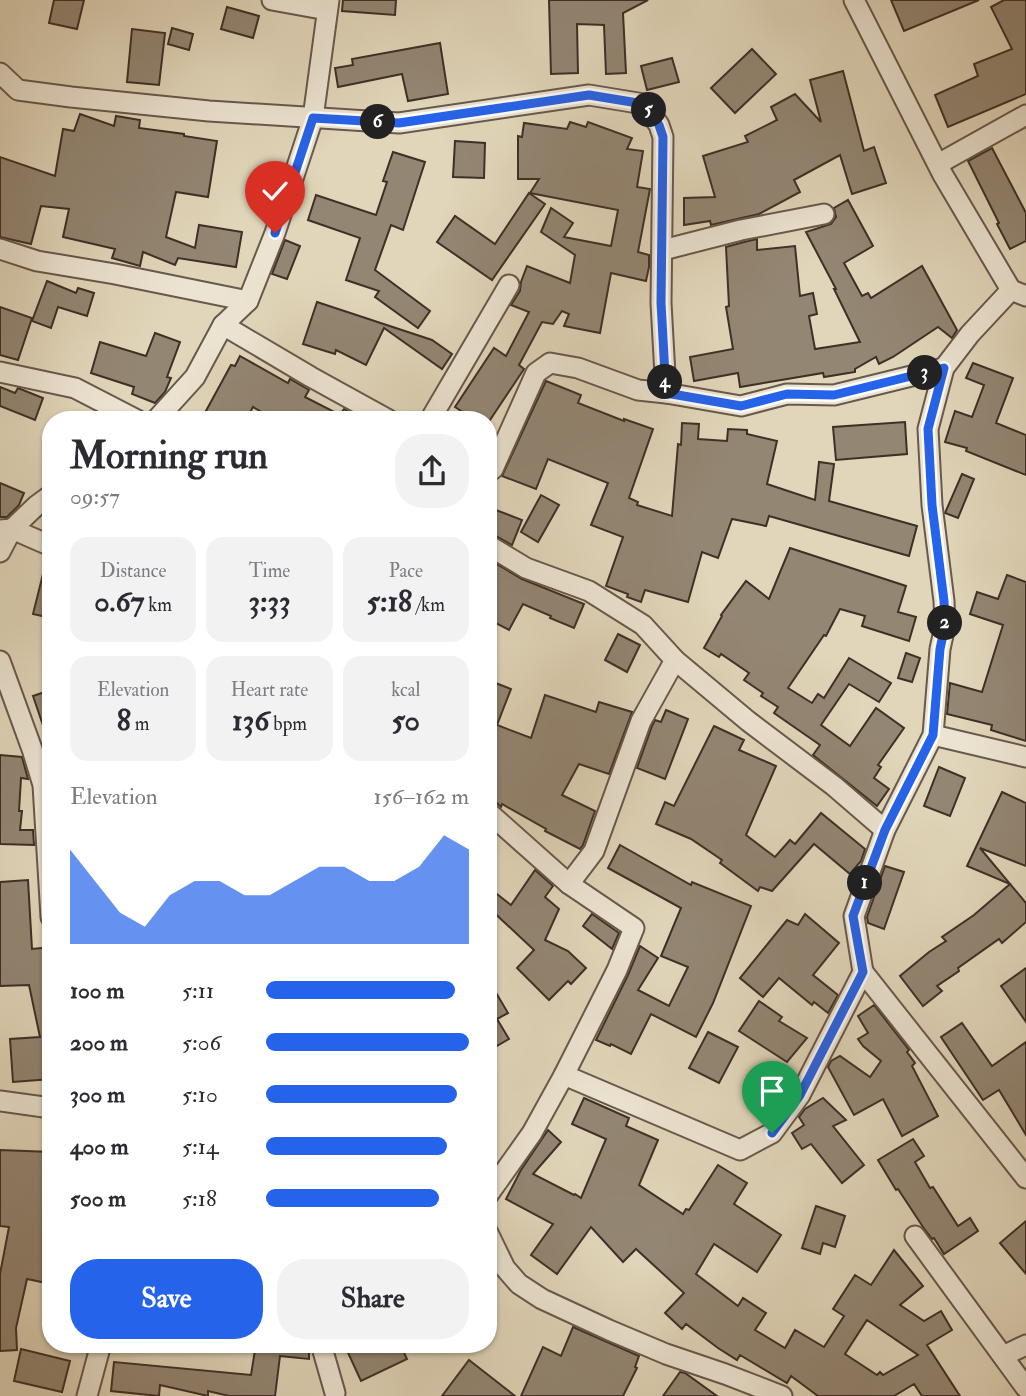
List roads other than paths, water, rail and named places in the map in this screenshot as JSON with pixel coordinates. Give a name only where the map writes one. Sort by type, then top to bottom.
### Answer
[{"type":"street","points":[[164,411],[195,377],[223,325],[248,301],[275,233],[313,118],[328,5],[272,0]]},
{"type":"street","points":[[854,0],[938,164],[1018,293],[970,334],[944,368],[928,429],[932,505],[945,626],[940,649],[933,735],[885,830],[853,916],[863,972],[1026,1178]]},
{"type":"street","points":[[0,73],[18,90],[71,97],[209,111],[399,123],[589,95],[644,104],[659,125],[663,137],[661,303],[666,393]]},
{"type":"street","points":[[938,164],[1026,115]]},
{"type":"street","points":[[663,250],[741,230],[824,214]]},
{"type":"street","points":[[0,249],[37,261],[248,301]]},
{"type":"street","points":[[435,411],[509,285]]},
{"type":"street","points":[[223,325],[373,411]]},
{"type":"street","points":[[497,457],[536,373],[550,363],[579,368],[638,390],[741,406],[787,394],[834,395],[944,368]]},
{"type":"street","points":[[0,372],[75,388],[120,411]]},
{"type":"street","points":[[0,552],[6,529],[42,502]]},
{"type":"street","points":[[6,529],[42,543]]},
{"type":"street","points":[[497,550],[526,568],[589,591],[643,625],[675,660],[748,721],[834,786],[885,830]]},
{"type":"street","points":[[569,884],[594,851],[641,721],[675,660]]},
{"type":"street","points":[[0,661],[42,773]]},
{"type":"street","points":[[933,735],[1026,757]]},
{"type":"street","points":[[497,820],[569,884],[635,928],[564,1075],[532,1133],[497,1182]]},
{"type":"street","points":[[564,1075],[740,1150],[772,1133],[800,1095],[863,972]]},
{"type":"street","points":[[0,1101],[42,1107]]},
{"type":"street","points":[[915,1236],[1026,1388]]},
{"type":"street","points":[[497,1252],[505,1268],[519,1284],[542,1299],[609,1331],[782,1396]]},
{"type":"street","points":[[1003,1356],[1026,1345]]},
{"type":"street","points":[[88,1396],[100,1353]]},
{"type":"street","points":[[324,1353],[335,1393]]}]
